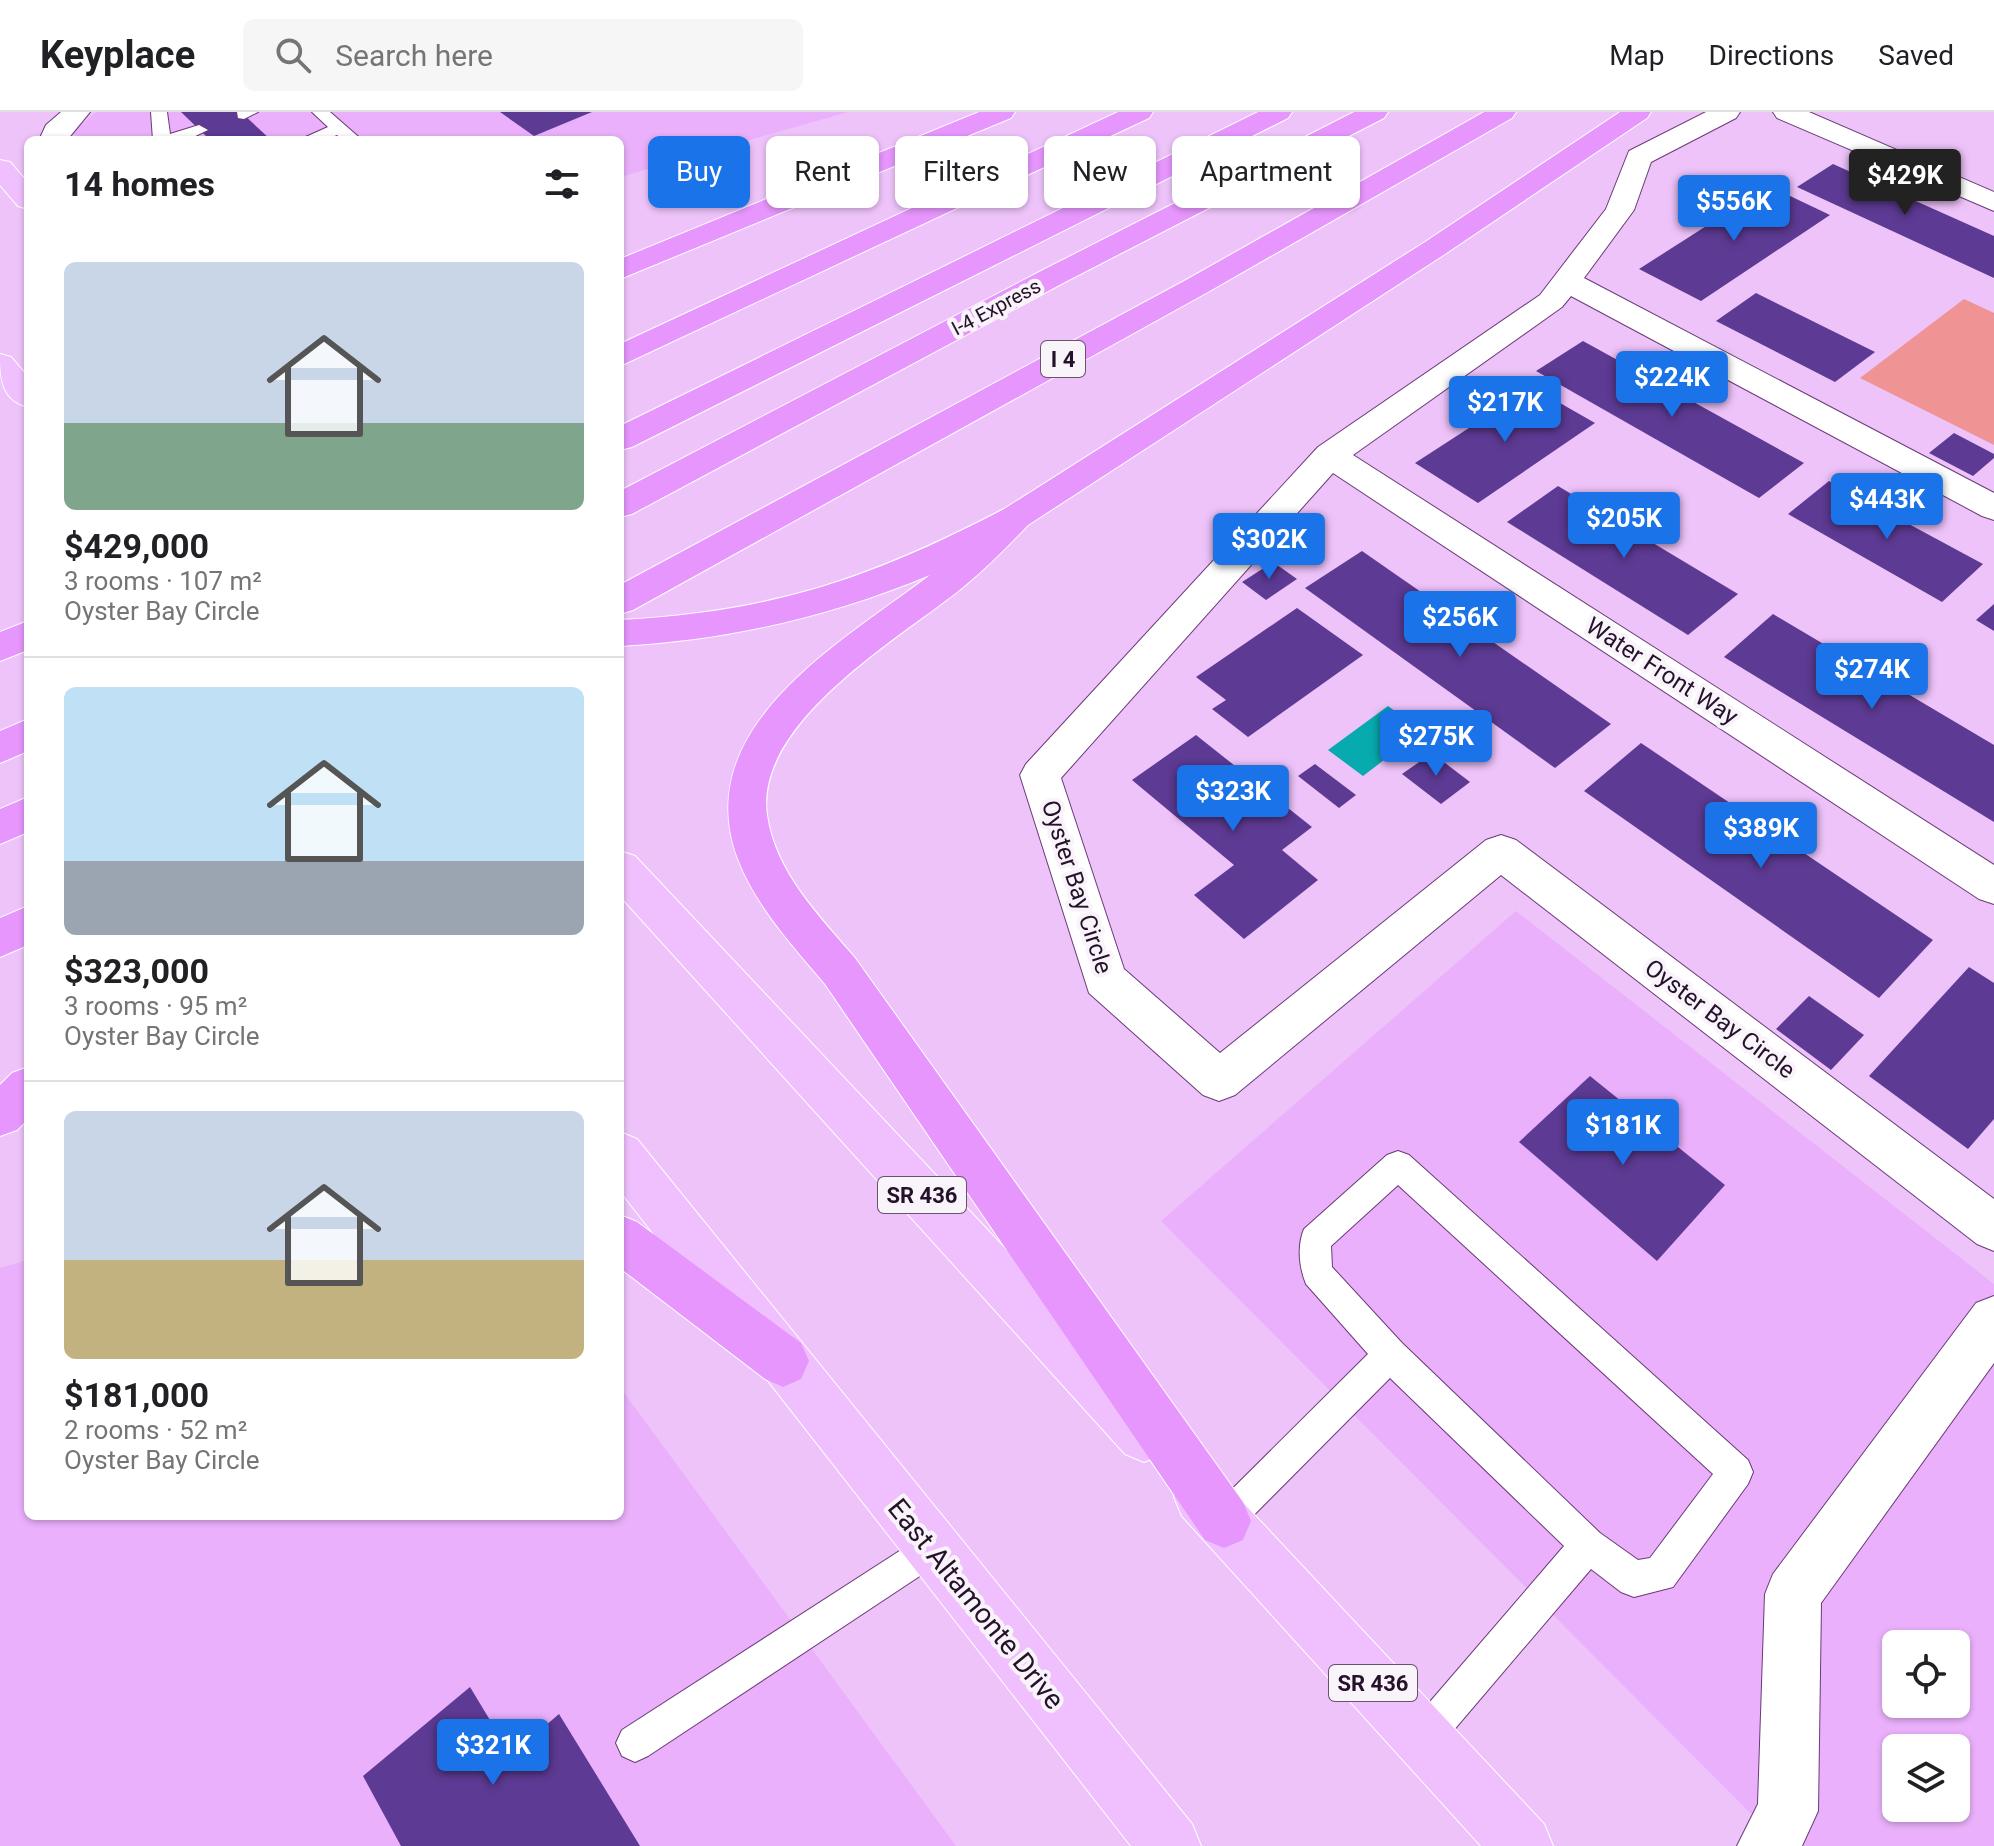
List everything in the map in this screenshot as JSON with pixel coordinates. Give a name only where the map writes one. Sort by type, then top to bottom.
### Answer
[{"type":"highway","points":[[624,268],[1002,112]]},
{"type":"highway","points":[[624,354],[1140,112]]},
{"type":"highway","name":"I-4 Express","points":[[624,437],[1279,112]]},
{"type":"highway","name":"I-4 Express","points":[[624,504],[1054,276],[1375,112]]},
{"type":"highway","name":"I 4","points":[[624,599],[1197,286],[1503,112]]},
{"type":"highway","points":[[624,633],[659,632],[773,617],[866,590],[944,555],[1016,517],[1435,248],[1638,112]]},
{"type":"highway","points":[[624,262],[685,244]]},
{"type":"highway","points":[[1016,517],[949,579],[872,635],[821,678],[778,720],[753,763],[746,801],[750,828],[758,857],[782,898],[840,971],[1224,1521]]},
{"type":"highway","points":[[0,614],[24,614]]},
{"type":"highway","points":[[0,648],[24,636]]},
{"type":"highway","points":[[0,748],[24,736]]},
{"type":"highway","points":[[0,828],[24,815]]},
{"type":"highway","points":[[0,939],[24,926]]},
{"type":"highway","points":[[0,1115],[24,1092]]},
{"type":"highway","points":[[0,1133],[24,1123]]},
{"type":"highway","points":[[624,1241],[783,1361]]},
{"type":"main road","points":[[0,168],[24,195]]},
{"type":"main road","points":[[0,364],[24,392]]},
{"type":"main road","name":"SR 436","points":[[624,872],[1522,1846]]},
{"type":"main road","name":"East Altamonte Drive","points":[[624,1159],[1170,1846]]},
{"type":"street","points":[[54,136],[77,112]]},
{"type":"street","name":"Oyster Bay Circle","points":[[1727,112],[1639,157],[1620,210],[1551,301],[1330,455],[1040,775],[1105,980],[1219,1081],[1501,852],[1994,1228]]},
{"type":"street","points":[[1786,112],[1994,202]]},
{"type":"street","points":[[1566,281],[1994,508]]},
{"type":"street","name":"Water Front Way","points":[[1330,455],[1994,887]]},
{"type":"street","points":[[1768,1846],[1788,1811],[1793,1594],[1994,1321]]},
{"type":"lane","points":[[159,112],[162,136]]},
{"type":"lane","points":[[320,112],[346,134]]},
{"type":"lane","points":[[182,136],[199,130]]},
{"type":"lane","points":[[1398,1165],[1736,1472],[1660,1574],[1634,1579],[1588,1545],[1390,1355],[1317,1273],[1315,1240],[1398,1165]]},
{"type":"lane","points":[[1224,1521],[1390,1355]]},
{"type":"lane","points":[[1423,1738],[1588,1545]]},
{"type":"lane","points":[[635,1743],[932,1548]]},
{"type":"shaded area","points":[[96,112],[848,112],[750,140],[750,136],[648,136],[648,169],[624,176],[624,136],[74,134]]},
{"type":"shaded area","points":[[1964,299],[1994,313],[1994,445],[1860,378]]},
{"type":"shaded area","points":[[1388,706],[1422,731],[1363,776],[1328,750]]},
{"type":"shaded area","points":[[1516,911],[1994,1284],[1994,1846],[1783,1846],[1161,1221]]},
{"type":"shaded area","points":[[24,1261],[24,1520],[624,1520],[624,1392],[956,1846],[0,1846],[0,1268]]},
{"type":"building","points":[[181,112],[241,112],[267,136],[206,136]]},
{"type":"building","points":[[500,112],[592,112],[534,136]]},
{"type":"building","points":[[1833,164],[1994,236],[1994,278],[1797,187]]},
{"type":"building","points":[[1769,186],[1830,215],[1701,301],[1639,269]]},
{"type":"building","points":[[1756,293],[1875,352],[1835,382],[1716,321]]},
{"type":"building","points":[[1583,341],[1804,463],[1759,498],[1536,371]]},
{"type":"building","points":[[1532,387],[1595,423],[1478,503],[1415,463]]},
{"type":"building","points":[[1954,433],[1994,454],[1994,458],[1973,476],[1929,453]]},
{"type":"building","points":[[1829,481],[1983,564],[1942,602],[1788,514]]},
{"type":"building","points":[[1558,486],[1738,594],[1688,635],[1507,522]]},
{"type":"building","points":[[1362,551],[1611,724],[1555,768],[1305,588]]},
{"type":"building","points":[[1273,562],[1297,579],[1266,600],[1242,582]]},
{"type":"building","points":[[1994,604],[1994,631],[1976,620]]},
{"type":"building","points":[[1297,608],[1363,655],[1248,737],[1212,709],[1226,700],[1196,677]]},
{"type":"building","points":[[1773,614],[1994,745],[1994,822],[1724,657]]},
{"type":"building","points":[[1196,735],[1312,827],[1282,850],[1318,880],[1244,939],[1194,895],[1234,865],[1132,780]]},
{"type":"building","points":[[1641,743],[1933,940],[1879,998],[1584,791]]},
{"type":"building","points":[[1432,753],[1470,782],[1441,804],[1402,774]]},
{"type":"building","points":[[1315,764],[1356,795],[1339,808],[1298,776]]},
{"type":"building","points":[[1969,967],[1994,983],[1994,1119],[1968,1149],[1869,1076]]},
{"type":"building","points":[[1809,996],[1864,1035],[1831,1070],[1776,1029]]},
{"type":"building","points":[[1590,1076],[1725,1185],[1657,1261],[1519,1142]]},
{"type":"building","points":[[470,1687],[511,1755],[559,1714],[640,1846],[401,1846],[363,1776]]}]
